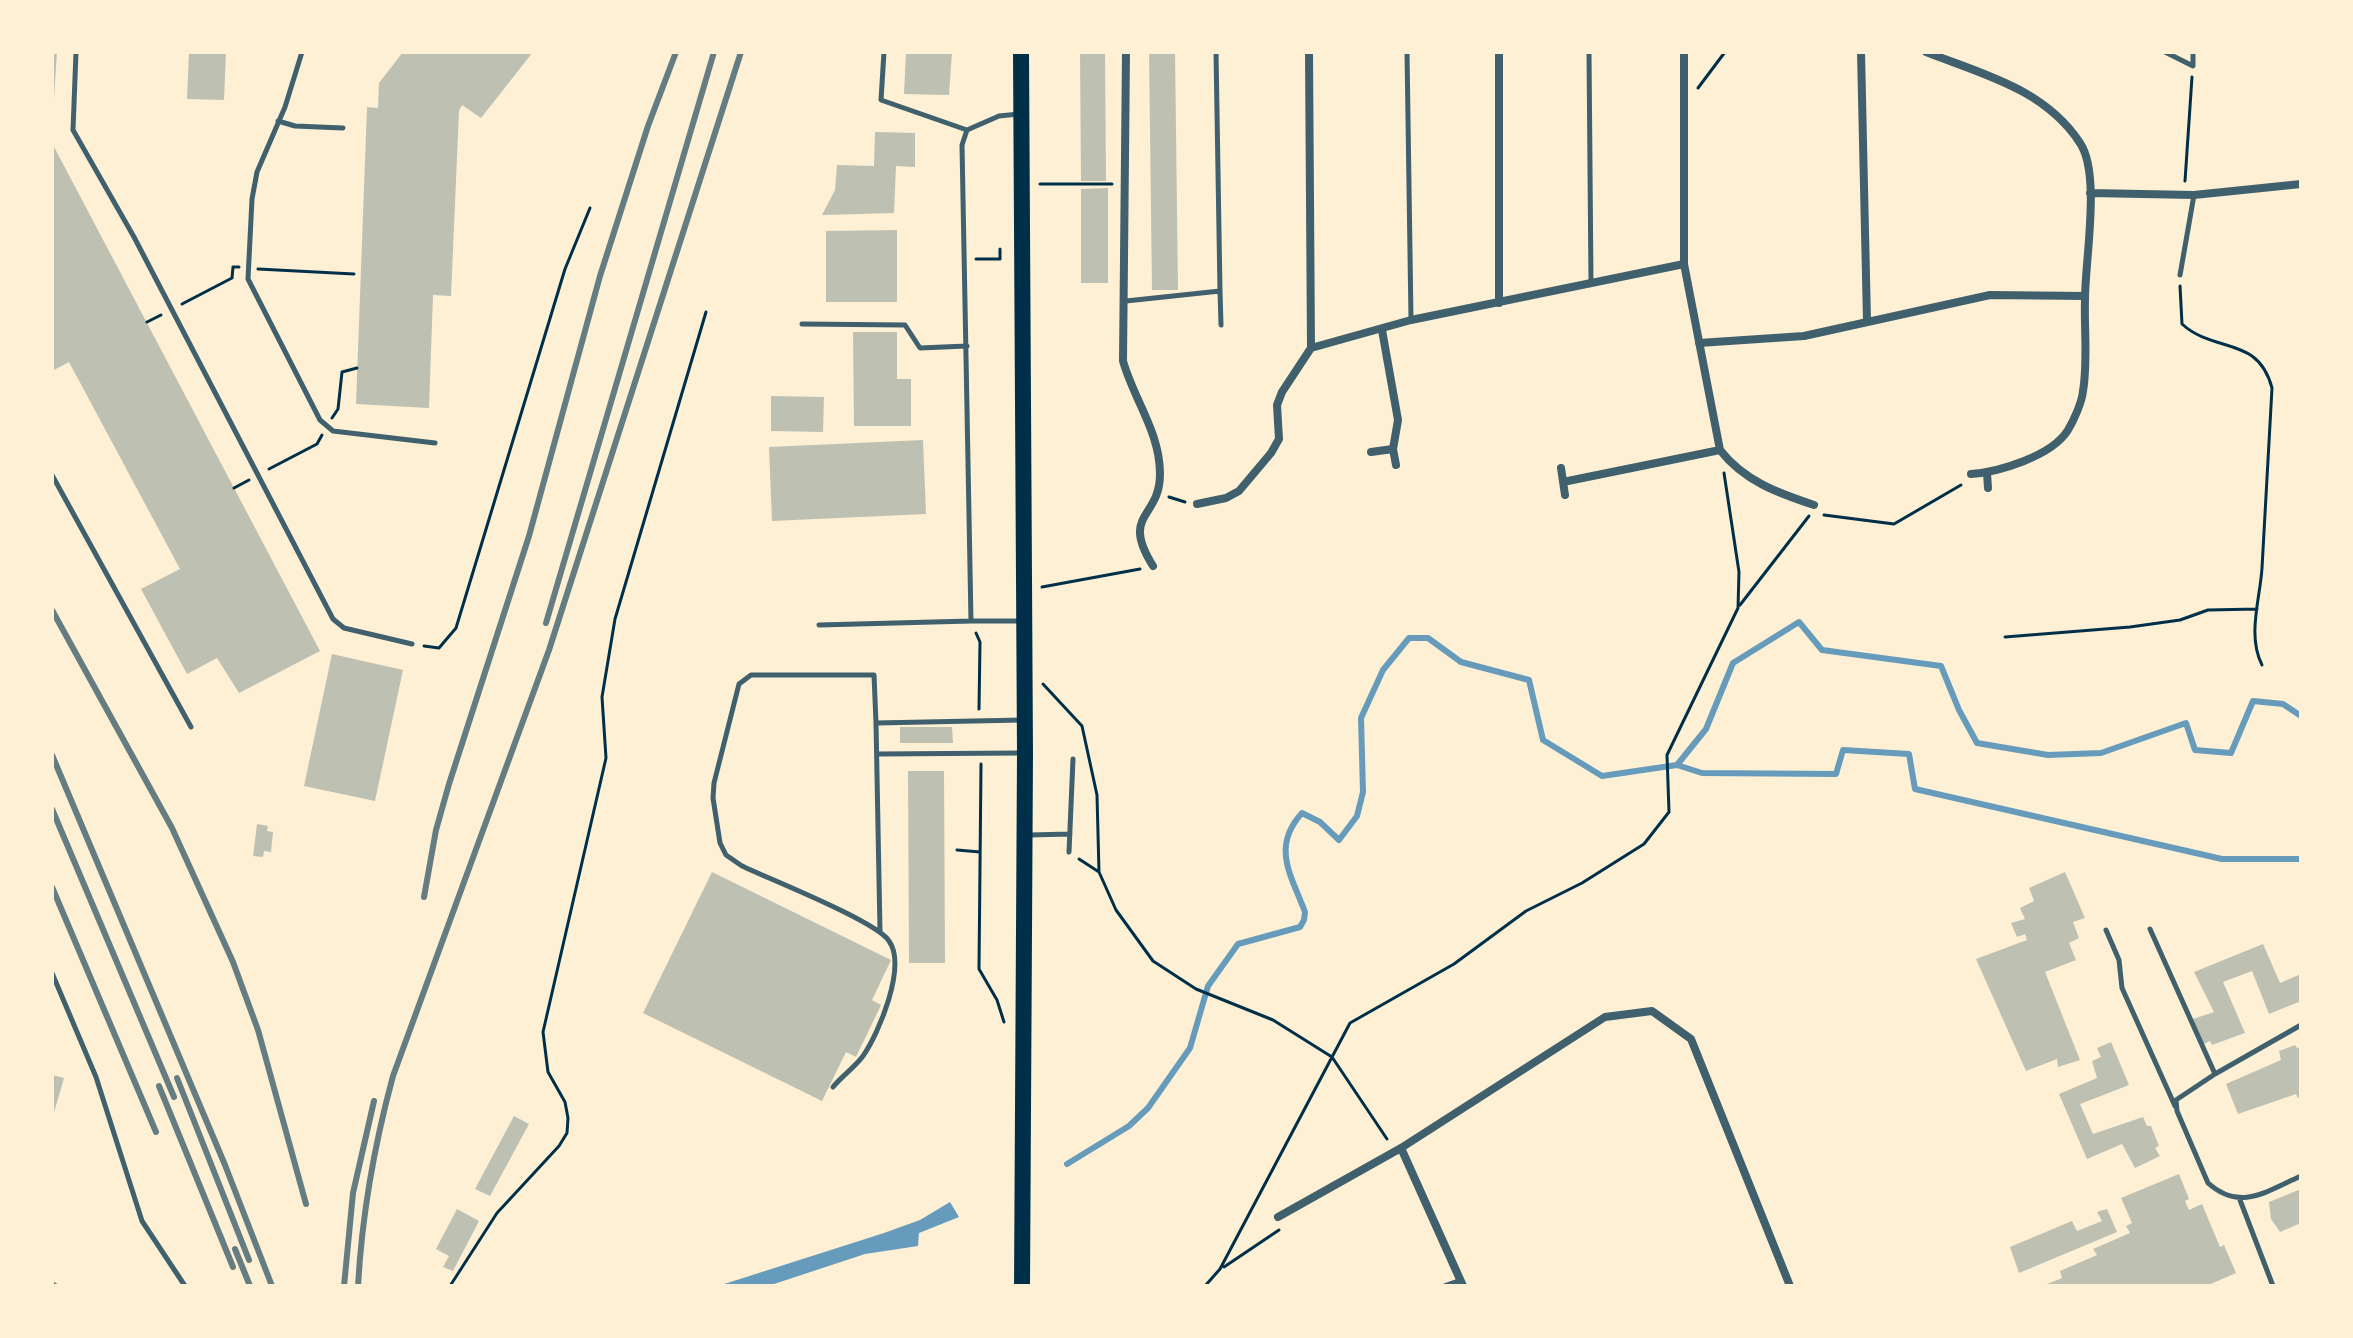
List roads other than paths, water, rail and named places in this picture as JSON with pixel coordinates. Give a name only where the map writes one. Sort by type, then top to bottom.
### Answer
[{"type":"main road","points":[[1021,52],[1024,114],[1025,753],[1022,1286]]},
{"type":"street","points":[[1126,52],[1126,301],[1123,361],[1156,444],[1160,472],[1158,495],[1144,514],[1139,530],[1142,548],[1153,566]]},
{"type":"street","points":[[1197,504],[1226,498],[1239,491],[1271,453],[1279,439],[1277,405],[1311,348],[1309,52]]},
{"type":"street","points":[[1499,52],[1499,303]]},
{"type":"street","points":[[1684,52],[1684,264],[1720,450],[1733,466],[1771,490],[1814,505]]},
{"type":"street","points":[[1861,52],[1867,321]]},
{"type":"street","points":[[1926,52],[2031,94],[2058,116],[2081,145],[2089,162],[2083,392],[2067,432],[2032,459],[1971,474]]},
{"type":"street","points":[[2090,193],[2194,195],[2301,184]]},
{"type":"street","points":[[1311,348],[1411,320],[1684,264]]},
{"type":"street","points":[[1699,343],[1804,336],[1990,295],[2085,296]]},
{"type":"street","points":[[1382,330],[1398,420],[1393,449],[1396,465]]},
{"type":"street","points":[[1371,452],[1393,449]]},
{"type":"street","points":[[1563,482],[1720,450]]},
{"type":"street","points":[[1561,468],[1565,495]]},
{"type":"street","points":[[1985,473],[1988,488]]},
{"type":"street","points":[[1278,1217],[1401,1148],[1605,1017],[1652,1011],[1691,1039],[1790,1286]]},
{"type":"street","points":[[1401,1148],[1462,1283]]},
{"type":"lane","points":[[76,52],[73,130],[134,237],[333,619],[344,628],[412,644]]},
{"type":"lane","points":[[302,52],[257,172],[252,199],[248,279],[315,411],[333,431],[435,443]]},
{"type":"lane","points":[[884,52],[881,100],[967,130],[999,116],[1024,114]]},
{"type":"lane","points":[[1216,52],[1221,325]]},
{"type":"lane","points":[[1407,52],[1411,320]]},
{"type":"lane","points":[[1589,52],[1591,284]]},
{"type":"lane","points":[[2165,52],[2193,66],[2193,52]]},
{"type":"lane","points":[[278,121],[295,126],[343,128]]},
{"type":"lane","points":[[967,130],[962,145],[971,621]]},
{"type":"lane","points":[[2180,275],[2194,195]]},
{"type":"lane","points":[[1126,301],[1220,291]]},
{"type":"lane","points":[[802,324],[905,325],[920,348],[967,346]]},
{"type":"lane","points":[[52,475],[191,727]]},
{"type":"lane","points":[[819,625],[1024,621]]},
{"type":"lane","points":[[833,1087],[862,1057],[886,1007],[896,957],[889,941],[880,931],[742,866],[726,855],[720,843],[713,798],[716,774],[739,684],[751,675],[874,675],[880,931]]},
{"type":"lane","points":[[876,723],[1024,720]]},
{"type":"lane","points":[[877,754],[1025,753]]},
{"type":"lane","points":[[1069,852],[1073,759]]},
{"type":"lane","points":[[1024,835],[1070,834]]},
{"type":"lane","points":[[2150,929],[2215,1074]]},
{"type":"lane","points":[[2106,930],[2119,960],[2122,988],[2208,1183],[2217,1192],[2240,1200],[2257,1196],[2301,1176]]},
{"type":"lane","points":[[52,973],[96,1077],[142,1221],[185,1286]]},
{"type":"lane","points":[[2177,1111],[2176,1100],[2301,1025]]},
{"type":"lane","points":[[2240,1200],[2273,1286]]},
{"type":"lane","points":[[1444,1286],[1462,1283]]},
{"type":"water","points":[[950,1202],[959,1217],[919,1233],[918,1246],[865,1254],[768,1286],[718,1286],[920,1220]]},
{"type":"waterway","points":[[1677,765],[1706,729],[1733,663],[1799,622],[1822,650],[1941,666],[1977,743],[2048,755],[2101,753],[2186,723],[2195,750],[2231,753],[2253,701],[2283,704],[2301,716]]},
{"type":"waterway","points":[[1067,1164],[1129,1126],[1148,1108],[1190,1048],[1208,986],[1238,944],[1300,927],[1305,912],[1287,861],[1287,838],[1302,813],[1320,822],[1339,840],[1357,816],[1363,792],[1361,718],[1383,670],[1409,638],[1428,638],[1461,662],[1529,680],[1543,740],[1602,776],[1677,765],[1702,773],[1836,774],[1843,750],[1909,754],[1915,789],[2222,859],[2301,859]]},
{"type":"railway","points":[[424,897],[436,830],[449,784],[529,536],[600,276],[648,126],[676,52]]},
{"type":"railway","points":[[546,623],[714,52]]},
{"type":"railway","points":[[358,1286],[370,1180],[393,1076],[549,650],[741,52]]},
{"type":"railway","points":[[52,610],[172,828],[233,962],[258,1030],[306,1204]]},
{"type":"railway","points":[[52,755],[225,1165],[272,1286]]},
{"type":"railway","points":[[52,809],[174,1097]]},
{"type":"railway","points":[[52,887],[156,1132]]},
{"type":"railway","points":[[177,1078],[249,1260]]},
{"type":"railway","points":[[159,1086],[233,1267]]},
{"type":"railway","points":[[344,1286],[353,1193],[374,1101]]},
{"type":"railway","points":[[235,1249],[250,1286]]}]
